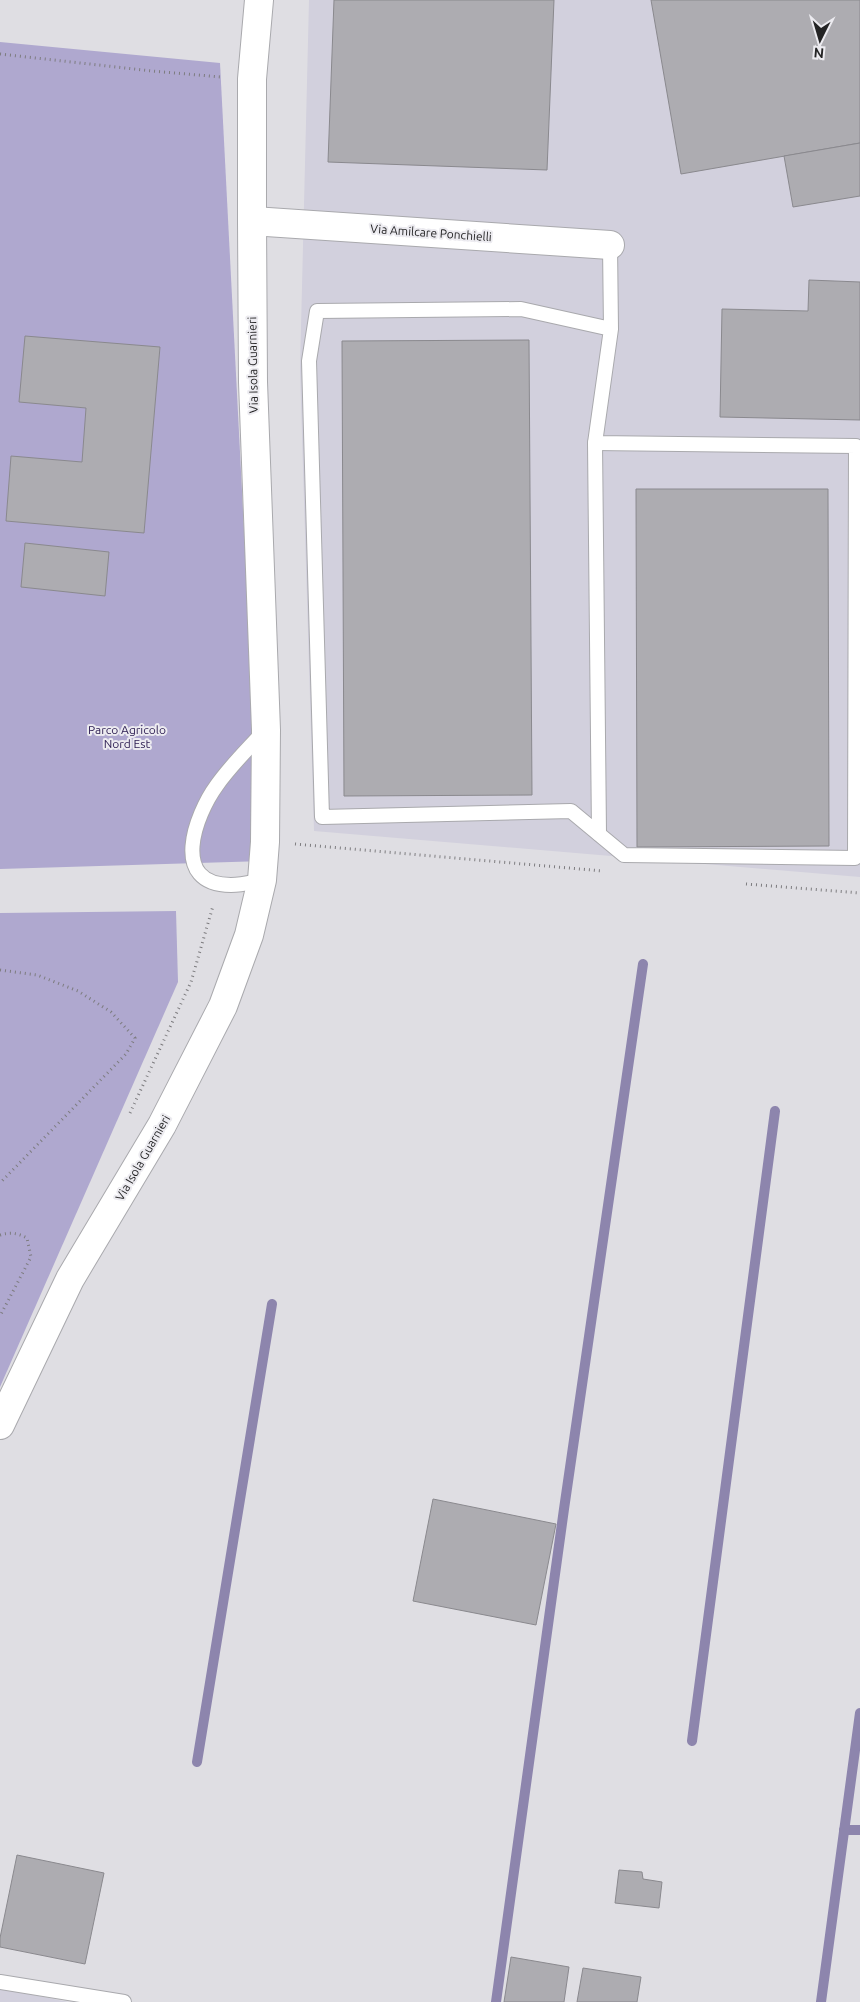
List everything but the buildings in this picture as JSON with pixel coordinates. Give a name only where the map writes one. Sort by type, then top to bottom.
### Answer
[{"type":"street","name":"Via Isola Guarnieri","points":[[0,1426],[70,1279],[162,1125],[223,1006],[249,935],[262,880],[265,842],[266,730],[253,382],[252,221],[252,79],[258,0]]},
{"type":"street","name":"Via Amilcare Ponchielli","points":[[252,221],[610,245]]},
{"type":"lane","points":[[599,834],[595,442],[611,329],[610,245]]},
{"type":"lane","points":[[595,442],[856,446],[855,858],[624,855],[571,811],[322,818],[310,361],[317,311],[520,309],[611,329]]},
{"type":"lane","points":[[262,880],[231,885],[210,881],[198,870],[193,861],[192,851],[200,814],[217,785],[266,730]]},
{"type":"lane","points":[[0,1982],[124,2002]]},
{"type":"path","points":[[0,54],[152,71],[252,79]]},
{"type":"path","points":[[265,842],[612,872]]},
{"type":"path","points":[[740,883],[860,893]]},
{"type":"path","points":[[128,1116],[191,982],[215,899]]},
{"type":"path","points":[[0,970],[37,975],[78,991],[111,1012],[135,1038],[126,1054],[0,1183]]},
{"type":"path","points":[[0,1235],[10,1233],[27,1238],[31,1257],[0,1316]]},
{"type":"shaded area","points":[[309,0],[860,0],[860,877],[314,831],[300,369]]},
{"type":"shaded area","points":[[0,1988],[68,2002],[0,2002]]},
{"type":"green space","name":"Parco Agricolo Nord Est","points":[[0,42],[220,63],[261,861],[0,869]]},
{"type":"green space","points":[[176,911],[178,982],[0,1387],[0,913]]},
{"type":"waterway","points":[[496,2002],[564,1509],[643,964]]},
{"type":"waterway","points":[[692,1741],[775,1111]]},
{"type":"waterway","points":[[197,1762],[272,1304]]},
{"type":"waterway","points":[[821,2002],[860,1713]]},
{"type":"waterway","points":[[844,1830],[860,1830]]}]
